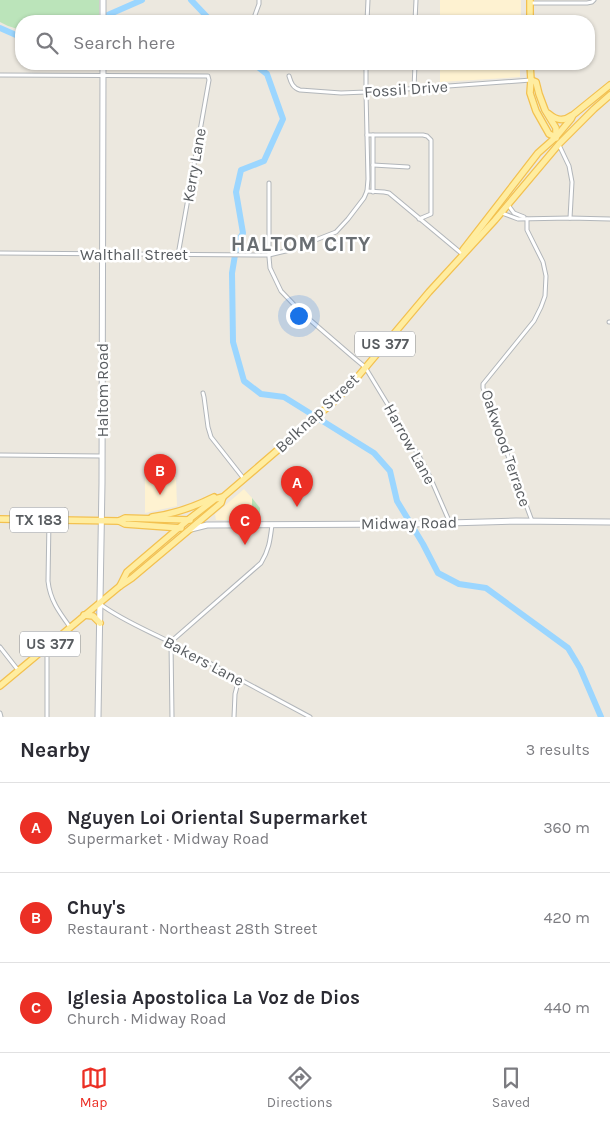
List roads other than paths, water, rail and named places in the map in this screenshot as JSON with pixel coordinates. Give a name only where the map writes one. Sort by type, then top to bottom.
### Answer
[{"type":"main road","points":[[103,0],[103,15]]},
{"type":"main road","points":[[530,1],[530,15]]},
{"type":"main road","name":"Haltom Road","points":[[98,717],[102,520],[103,70]]},
{"type":"main road","points":[[530,70],[530,93],[536,111],[549,134],[556,137]]},
{"type":"main road","points":[[531,80],[536,82],[547,113],[556,128],[556,137],[559,144]]},
{"type":"main road","name":"Belknap Street","points":[[120,586],[128,572],[188,520],[215,499],[223,497],[234,488],[324,410],[355,380],[443,276],[538,153],[556,137],[573,115],[610,85]]},
{"type":"main road","name":"Belknap Street","points":[[443,276],[502,212],[559,144],[610,95]]},
{"type":"main road","points":[[547,113],[559,120],[567,119],[573,115]]},
{"type":"main road","points":[[131,519],[160,516],[180,511],[234,488]]},
{"type":"main road","name":"Belknap Street","points":[[120,586],[221,503],[223,497]]},
{"type":"main road","name":"TX 183","points":[[120,521],[125,518],[190,529]]},
{"type":"main road","name":"TX 183","points":[[0,519],[102,520],[120,521],[125,524],[199,521]]},
{"type":"main road","name":"Midway Road","points":[[199,521],[207,525]]},
{"type":"main road","name":"Midway Road","points":[[190,529],[207,525],[425,524],[532,521],[610,522]]},
{"type":"main road","points":[[158,524],[169,530],[170,536]]},
{"type":"main road","name":"US 377","points":[[0,686],[120,586]]},
{"type":"main road","points":[[84,616],[93,616],[100,623]]},
{"type":"street","points":[[255,15],[259,0]]},
{"type":"street","points":[[367,15],[368,0]]},
{"type":"street","points":[[416,0],[416,15]]},
{"type":"street","points":[[530,1],[587,4],[594,0]]},
{"type":"street","points":[[366,70],[366,92],[373,165],[372,190]]},
{"type":"street","points":[[414,89],[415,70]]},
{"type":"street","points":[[0,75],[103,75]]},
{"type":"street","name":"Kerry Lane","points":[[103,75],[208,76],[209,80],[178,255]]},
{"type":"street","name":"Fossil Drive","points":[[289,76],[292,85],[296,89],[341,93],[531,80]]},
{"type":"street","points":[[370,135],[423,135],[430,138],[432,146],[431,214],[419,219]]},
{"type":"street","points":[[370,135],[367,192],[372,190],[389,193],[461,253]]},
{"type":"street","points":[[559,144],[569,166],[572,182],[570,218]]},
{"type":"street","points":[[373,165],[408,167]]},
{"type":"street","name":"Harrow Lane","points":[[269,183],[270,268],[281,291],[302,313],[365,367],[419,456],[450,523]]},
{"type":"street","name":"Walthall Street","points":[[0,253],[269,255],[290,250],[336,232],[348,219],[367,192]]},
{"type":"street","points":[[508,205],[514,213],[527,219]]},
{"type":"street","points":[[502,212],[518,219],[610,219]]},
{"type":"street","name":"Oakwood Terrace","points":[[527,219],[527,230],[543,262],[546,276],[544,296],[534,321],[496,366],[483,384],[483,388],[532,521]]},
{"type":"street","points":[[202,393],[211,437],[244,479]]},
{"type":"street","points":[[0,455],[102,456]]},
{"type":"street","points":[[49,520],[49,591],[59,612],[70,627]]},
{"type":"street","points":[[172,717],[171,643],[261,564],[268,553],[272,525]]},
{"type":"street","name":"Bakers Lane","points":[[100,603],[126,621],[310,717]]},
{"type":"street","points":[[0,647],[18,671]]},
{"type":"street","points":[[46,717],[47,647]]},
{"type":"street","points":[[234,717],[235,694],[239,679]]},
{"type":"street","points":[[0,713],[1,717]]},
{"type":"waterway","points":[[108,15],[142,0]]},
{"type":"waterway","points":[[191,0],[205,15]]},
{"type":"waterway","points":[[0,28],[15,35]]},
{"type":"waterway","points":[[262,70],[267,74],[283,119],[264,161],[241,170],[236,192],[243,233],[237,243],[232,273],[233,342],[244,381],[261,394],[284,397],[374,453],[390,471],[397,501],[438,573],[459,584],[486,588],[568,648],[580,668],[601,717]]},
{"type":"place","name":"Chuy's","points":[[160,495]]},
{"type":"place","name":"Nguyen Loi Oriental Supermarket","points":[[297,507]]},
{"type":"place","name":"Iglesia Apostolica La Voz de Dios","points":[[245,545]]},
{"type":"district","name":"HALTOM CITY","points":[[301,244]]}]
